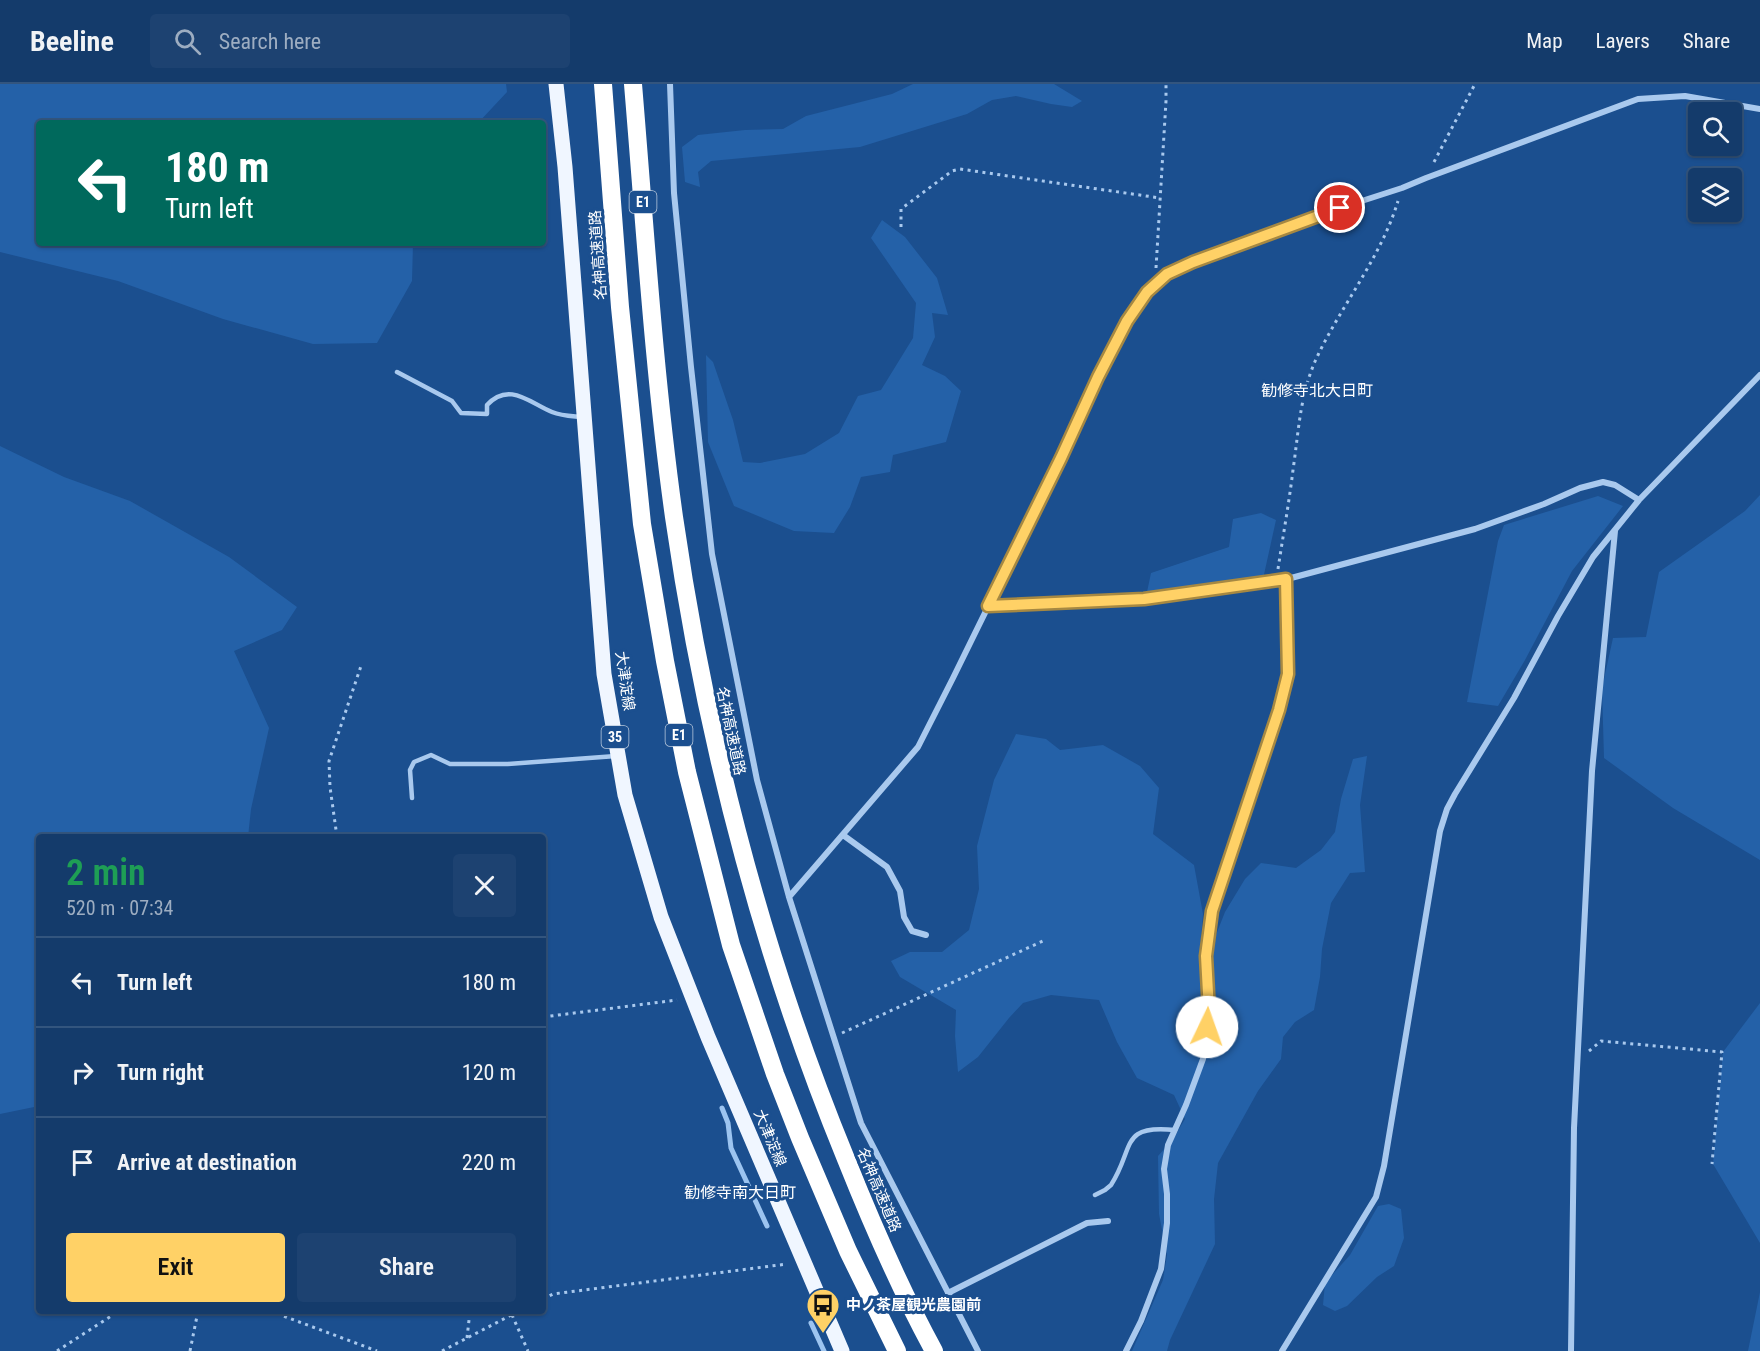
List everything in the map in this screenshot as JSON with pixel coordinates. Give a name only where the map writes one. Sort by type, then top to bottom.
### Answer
[{"type":"highway","name":"名神高速道路","points":[[603,84],[621,319],[642,524],[665,661],[687,772],[731,945],[775,1074],[848,1251],[897,1351]]},
{"type":"highway","name":"名神高速道路","points":[[633,84],[652,321],[673,505],[696,652],[719,762],[742,855],[766,936],[809,1065],[878,1235],[934,1351]]},
{"type":"main road","name":"大津淀線","points":[[556,84],[565,167],[604,674],[625,795],[661,917],[708,1037],[842,1351]]},
{"type":"street","points":[[670,84],[674,193],[712,554],[757,780],[789,897],[861,1123],[978,1351]]},
{"type":"street","points":[[789,897],[918,747],[1127,321],[1147,292],[1167,274],[1193,262],[1340,208],[1402,188],[1638,99],[1685,96],[1760,109]]},
{"type":"street","points":[[1282,1351],[1376,1197],[1384,1166],[1440,831],[1447,809],[1514,698],[1593,557],[1639,500],[1760,375]]},
{"type":"street","points":[[988,606],[1144,599],[1276,582],[1475,529],[1544,504],[1580,488],[1603,482],[1615,485],[1639,500]]},
{"type":"street","points":[[1571,1351],[1574,1128],[1592,771],[1615,531]]},
{"type":"street","points":[[1126,1351],[1141,1321],[1161,1269],[1167,1223],[1164,1169],[1168,1145],[1203,1059],[1209,1011],[1206,956],[1212,911],[1279,710],[1288,674],[1286,579]]},
{"type":"street","points":[[843,835],[887,867],[900,891],[904,916],[912,931],[926,935]]},
{"type":"street","points":[[948,1293],[1087,1222],[1108,1221]]},
{"type":"lane","points":[[397,372],[452,401],[461,413],[487,414],[487,405],[493,399],[517,395],[551,412],[584,417]]},
{"type":"lane","points":[[412,798],[410,770],[414,762],[431,755],[450,764],[496,764],[618,756]]},
{"type":"lane","points":[[1095,1195],[1111,1185],[1135,1134],[1153,1128],[1175,1130]]},
{"type":"path","points":[[1158,282],[1156,269],[1166,84]]},
{"type":"path","points":[[1426,178],[1475,84]]},
{"type":"path","points":[[901,227],[901,209],[952,171],[960,169],[1160,198]]},
{"type":"path","points":[[1276,582],[1301,403],[1318,356],[1392,222],[1402,188]]},
{"type":"path","points":[[337,834],[329,760],[362,663]]},
{"type":"path","points":[[832,1037],[1043,941]]},
{"type":"path","points":[[546,1017],[694,998]]},
{"type":"path","points":[[1577,1063],[1601,1041],[1722,1052],[1712,1164]]},
{"type":"path","points":[[546,1298],[553,1294],[803,1262]]},
{"type":"path","points":[[57,1351],[114,1314]]},
{"type":"path","points":[[190,1351],[197,1314]]},
{"type":"path","points":[[278,1314],[377,1351]]},
{"type":"path","points":[[467,1338],[470,1314]]},
{"type":"path","points":[[442,1351],[512,1315],[528,1351]]},
{"type":"shaded area","points":[[0,84],[506,84],[507,92],[481,120],[36,120],[36,246],[413,246],[412,281],[377,343],[313,344],[223,319],[118,281],[0,252]]},
{"type":"shaded area","points":[[913,84],[1054,84],[1082,101],[1072,107],[1016,96],[992,100],[967,114],[860,147],[711,161],[698,172],[700,187],[685,182],[682,147],[698,135],[783,129],[806,116],[892,94]]},
{"type":"shaded area","points":[[882,220],[905,237],[937,278],[948,315],[932,313],[935,337],[922,365],[945,376],[961,391],[946,442],[893,455],[890,472],[861,477],[850,507],[834,533],[794,531],[734,506],[708,442],[706,355],[713,362],[733,420],[743,462],[760,463],[805,454],[839,433],[858,396],[881,390],[913,338],[916,303],[871,238]]},
{"type":"shaded area","points":[[0,446],[64,477],[130,501],[229,557],[297,607],[282,630],[234,651],[269,728],[251,809],[248,834],[36,834],[36,1107],[0,1114]]},
{"type":"shaded area","points":[[1760,495],[1760,860],[1673,808],[1604,758],[1602,688],[1613,638],[1646,637],[1659,572],[1745,511]]},
{"type":"shaded area","points":[[1598,496],[1623,506],[1572,571],[1498,706],[1467,702],[1498,541],[1504,525]]},
{"type":"shaded area","points":[[1261,513],[1276,520],[1263,579],[1147,592],[1151,573],[1229,547],[1233,519]]},
{"type":"shaded area","points":[[1016,734],[1046,739],[1060,750],[1103,745],[1140,766],[1159,788],[1153,834],[1194,865],[1203,914],[1200,952],[1206,960],[1225,912],[1245,879],[1261,863],[1296,868],[1321,850],[1335,832],[1341,799],[1353,759],[1367,756],[1360,805],[1365,872],[1350,873],[1331,903],[1314,1010],[1295,1022],[1283,1037],[1281,1059],[1258,1091],[1218,1163],[1214,1199],[1215,1244],[1167,1351],[1132,1351],[1163,1280],[1167,1255],[1159,1214],[1158,1156],[1173,1139],[1185,1119],[1174,1095],[1137,1078],[1117,1042],[1099,1000],[1051,995],[1023,1003],[978,1057],[958,1072],[955,1036],[956,1010],[900,977],[891,961],[910,952],[942,952],[969,930],[979,889],[977,846],[994,780]]},
{"type":"shaded area","points":[[1760,1003],[1760,1243],[1713,1164],[1723,1052]]},
{"type":"shaded area","points":[[1389,1204],[1401,1209],[1404,1238],[1394,1266],[1377,1277],[1347,1306],[1335,1311],[1323,1305],[1325,1283],[1350,1255],[1378,1206]]},
{"type":"shaded area","points":[[1760,1292],[1760,1351],[1748,1351]]},
{"type":"waterway","points":[[722,1108],[728,1123],[731,1148],[767,1226]]},
{"type":"waterway","points":[[811,1323],[824,1351]]},
{"type":"place","name":"中ノ茶屋観光農園前","points":[[823,1334]]},
{"type":"district","name":"勧修寺北大日町","points":[[1317,390]]},
{"type":"district","name":"勧修寺南大日町","points":[[740,1192]]},
{"type":"route","points":[[1207,1027],[1209,1011],[1206,956],[1212,911],[1279,710],[1288,674],[1286,579],[1144,599],[988,606],[1098,377],[1127,321],[1147,292],[1167,274],[1193,262],[1340,208]]}]
